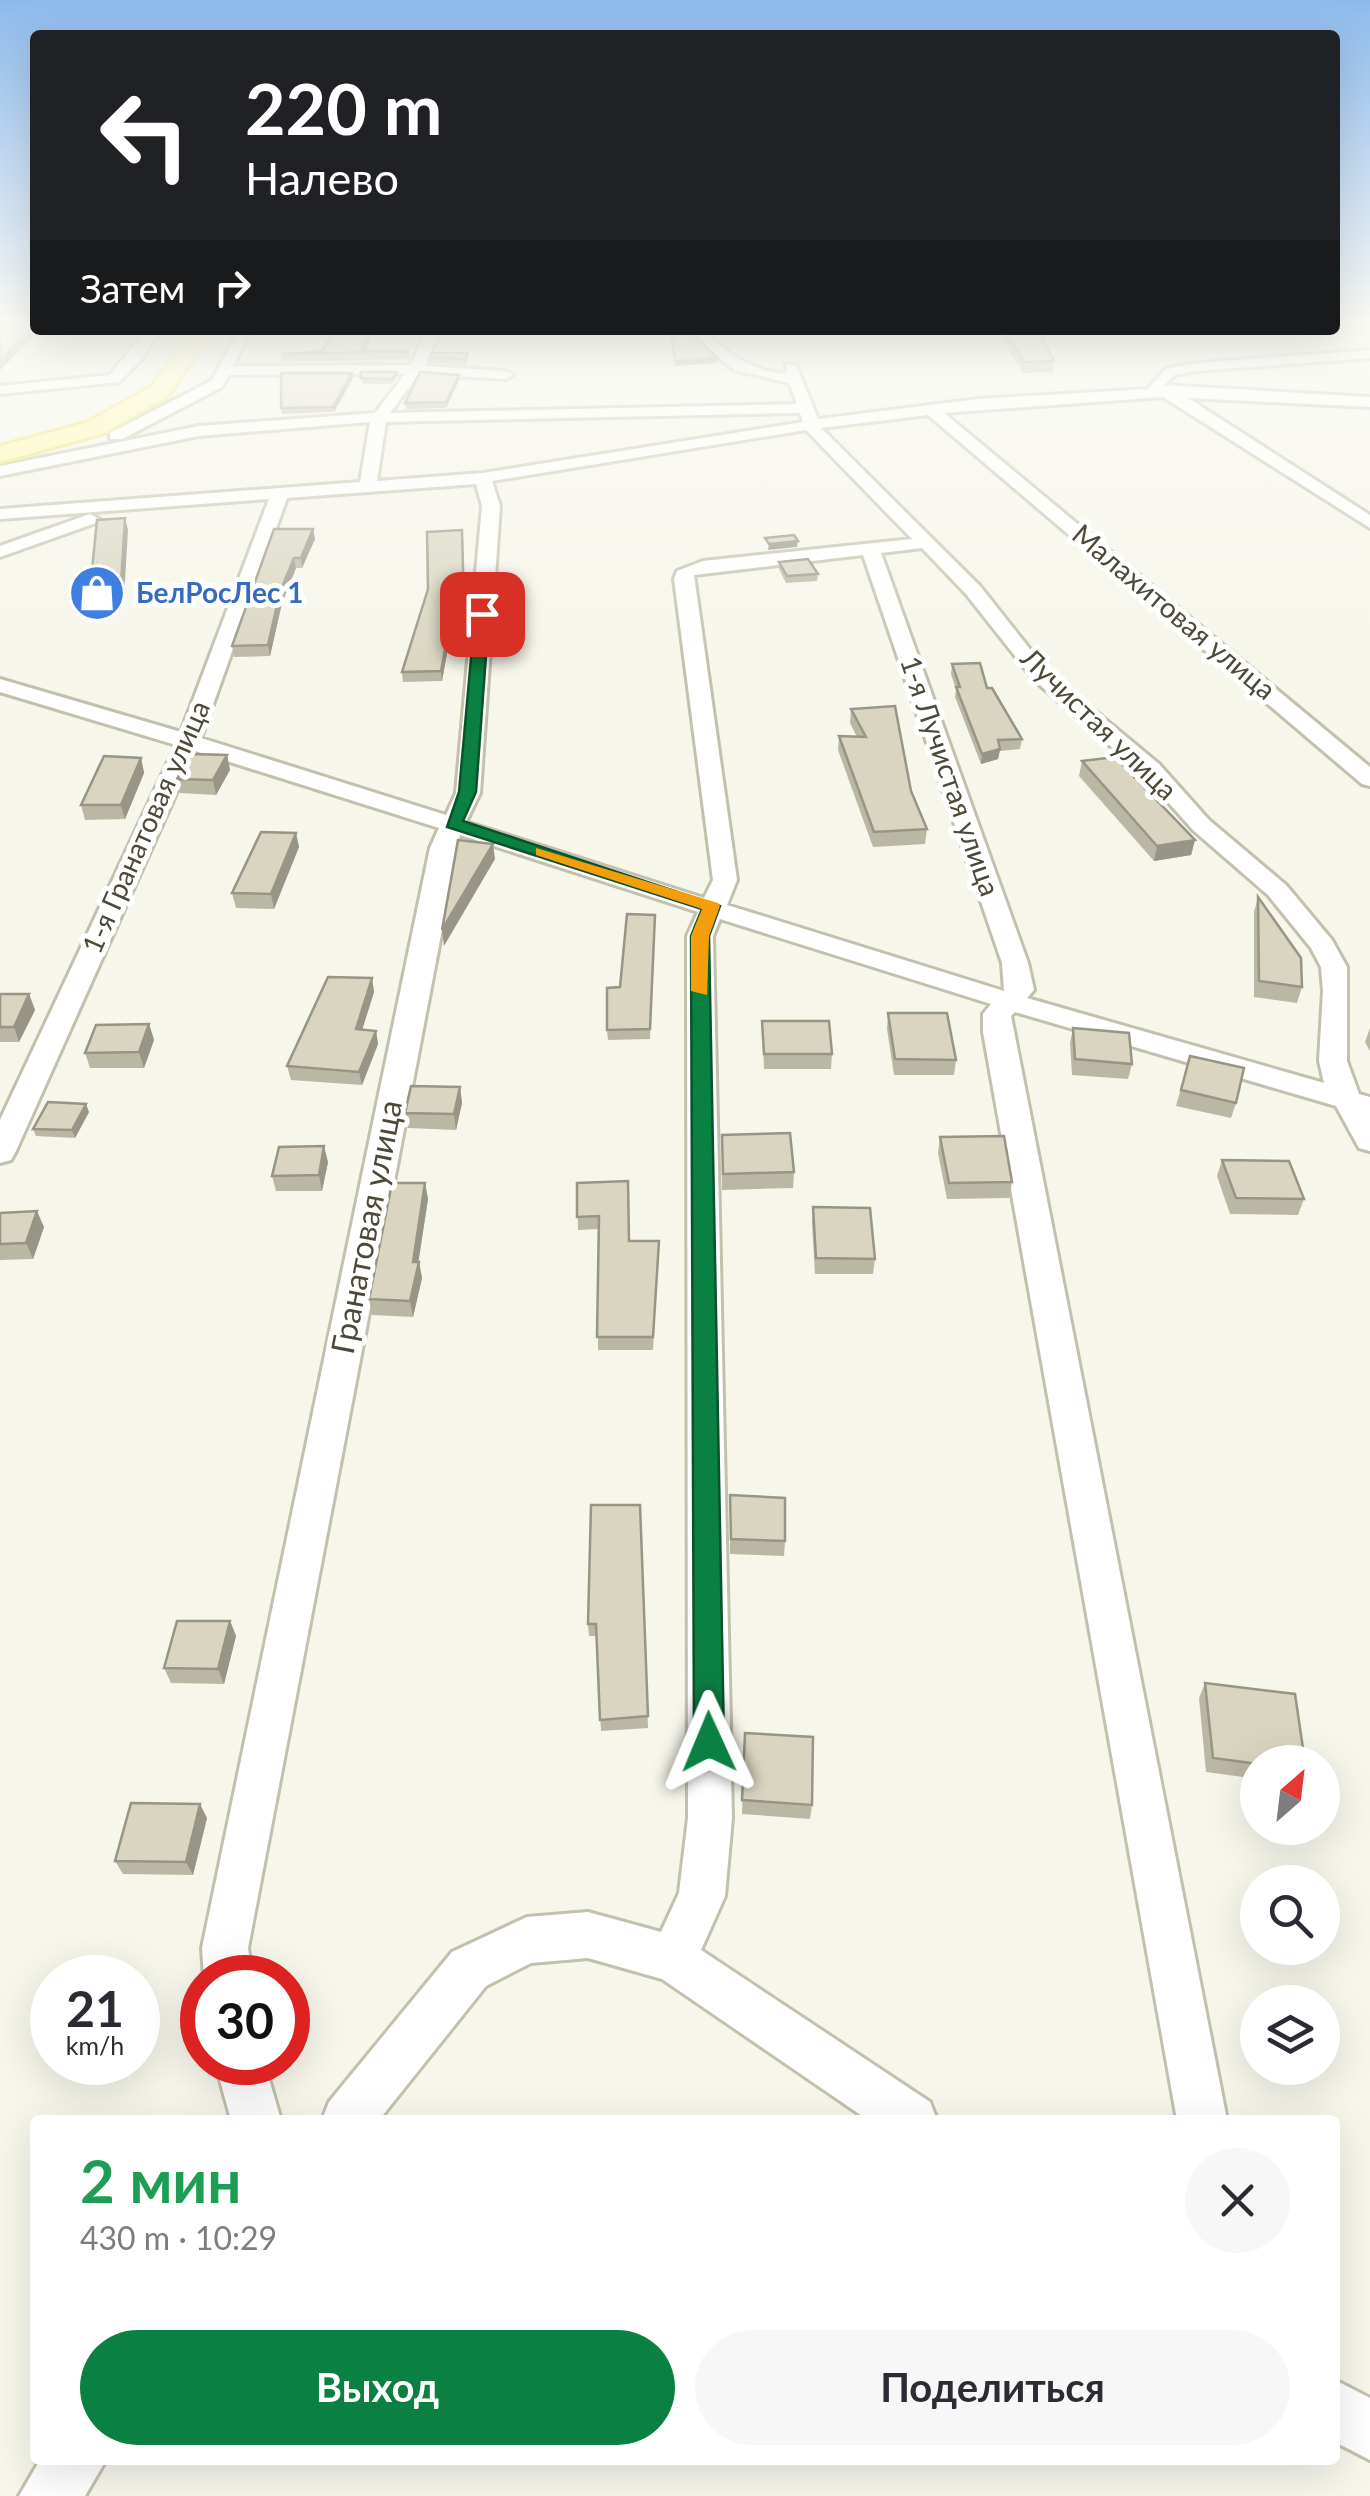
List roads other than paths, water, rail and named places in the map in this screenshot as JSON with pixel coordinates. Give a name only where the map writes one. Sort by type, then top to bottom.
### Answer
[{"type":"main road","points":[[0,454],[49,440]]},
{"type":"street","points":[[85,452],[107,440]]},
{"type":"street","points":[[0,471],[148,440]]},
{"type":"street","points":[[367,489],[375,440]]},
{"type":"street","points":[[526,440],[549,444],[582,440]]},
{"type":"street","points":[[0,514],[483,478],[549,444],[582,440]]},
{"type":"street","name":"Лучистая улица","points":[[831,440],[922,543],[990,610],[1041,676],[1151,769],[1202,825],[1276,890],[1322,946],[1334,967],[1337,991],[1333,1061],[1359,1103],[1370,1141]]},
{"type":"street","name":"Малахитовая улица","points":[[969,440],[1370,779]]},
{"type":"street","points":[[1240,440],[1370,523]]},
{"type":"street","name":"Гранатовая улица","points":[[226,1955],[438,867],[468,792],[490,506],[483,478]]},
{"type":"street","name":"1-я Гранатовая улица","points":[[0,1153],[188,740],[279,496]]},
{"type":"street","points":[[0,552],[124,507]]},
{"type":"street","points":[[673,1959],[702,1896],[710,1818],[700,936],[725,880],[683,579],[686,571],[922,543]]},
{"type":"street","name":"1-я Лучистая улица","points":[[870,548],[1016,963],[1020,990],[1010,1001]]},
{"type":"street","points":[[0,685],[188,740],[1010,1001],[1359,1103]]},
{"type":"street","points":[[1010,1001],[998,1014],[997,1032],[1201,2115]]},
{"type":"street","points":[[352,2115],[410,2037],[469,1969],[528,1940],[588,1935],[673,1959],[905,2115]]},
{"type":"street","points":[[246,2085],[255,2115]]},
{"type":"street","points":[[1340,2411],[1370,2432]]},
{"type":"street","points":[[48,2496],[74,2465]]},
{"type":"place","name":"БелРосЛес 1","points":[[97,593]]}]
